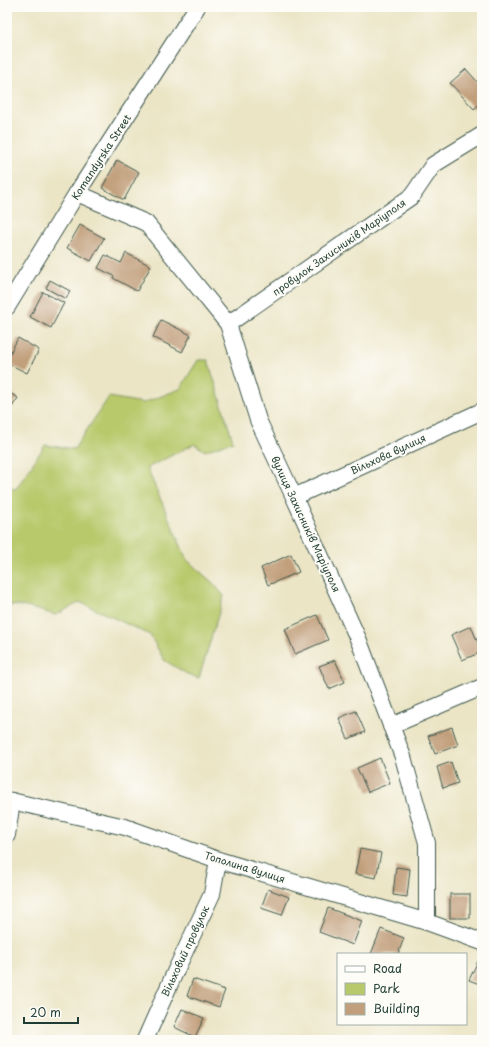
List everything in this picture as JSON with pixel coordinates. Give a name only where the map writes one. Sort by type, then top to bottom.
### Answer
[{"type":"street","name":"Komandyrska Street","points":[[7,307],[197,7]]},
{"type":"street","name":"провулок Захисників Маріуполя","points":[[228,324],[412,196],[433,165],[482,135]]},
{"type":"street","name":"вулиця Захисників Маріуполя","points":[[78,193],[146,223],[228,324],[258,420],[359,641],[403,757],[427,843],[427,922]]},
{"type":"street","name":"Вільхова вулиця","points":[[294,497],[482,411]]},
{"type":"street","points":[[392,726],[482,687]]},
{"type":"street","points":[[7,836],[10,801]]},
{"type":"street","name":"Тополина вулиця","points":[[10,801],[126,827],[218,860],[427,922],[482,942]]},
{"type":"street","name":"Вільховий провулок","points":[[145,1040],[212,894],[218,860]]},
{"type":"green space","points":[[198,360],[208,360],[233,441],[205,451],[194,444],[147,468],[187,560],[213,583],[224,596],[199,678],[187,674],[164,660],[150,635],[80,602],[56,615],[23,606],[7,605],[7,488],[16,489],[45,445],[74,449],[109,397],[143,403],[180,389]]},
{"type":"building","points":[[466,69],[482,87],[482,102],[474,109],[450,83]]},
{"type":"building","points":[[117,160],[139,172],[124,200],[102,188]]},
{"type":"building","points":[[80,225],[104,238],[91,261],[67,248]]},
{"type":"building","points":[[126,253],[151,266],[137,291],[113,278],[114,276],[98,268],[105,255],[121,263]]},
{"type":"building","points":[[50,280],[70,291],[66,299],[46,288]]},
{"type":"building","points":[[43,292],[64,303],[51,328],[30,317]]},
{"type":"building","points":[[161,320],[191,335],[182,352],[153,337]]},
{"type":"building","points":[[18,338],[39,350],[27,373],[7,363],[7,359]]},
{"type":"building","points":[[7,391],[18,398],[7,414]]},
{"type":"building","points":[[291,554],[299,572],[268,585],[261,568]]},
{"type":"building","points":[[317,615],[328,640],[295,654],[285,629]]},
{"type":"building","points":[[471,626],[482,652],[462,660],[451,635]]},
{"type":"building","points":[[335,660],[345,682],[329,689],[319,666]]},
{"type":"building","points":[[356,711],[365,732],[348,739],[339,718]]},
{"type":"building","points":[[452,727],[458,745],[435,754],[428,736]]},
{"type":"building","points":[[380,758],[390,783],[368,792],[357,768]]},
{"type":"building","points":[[451,762],[458,783],[443,788],[437,767]]},
{"type":"building","points":[[360,849],[381,853],[376,878],[355,874]]},
{"type":"building","points":[[396,867],[410,869],[407,897],[393,895]]},
{"type":"building","points":[[268,889],[289,897],[282,915],[261,908]]},
{"type":"building","points":[[450,894],[470,894],[470,918],[450,918]]},
{"type":"building","points":[[328,908],[362,921],[353,945],[319,932]]},
{"type":"building","points":[[381,929],[404,938],[398,953],[371,953]]},
{"type":"building","points":[[478,961],[482,964],[482,985],[469,980]]},
{"type":"building","points":[[193,979],[225,990],[219,1007],[187,996]]},
{"type":"building","points":[[182,1009],[204,1018],[195,1037],[174,1027]]}]
